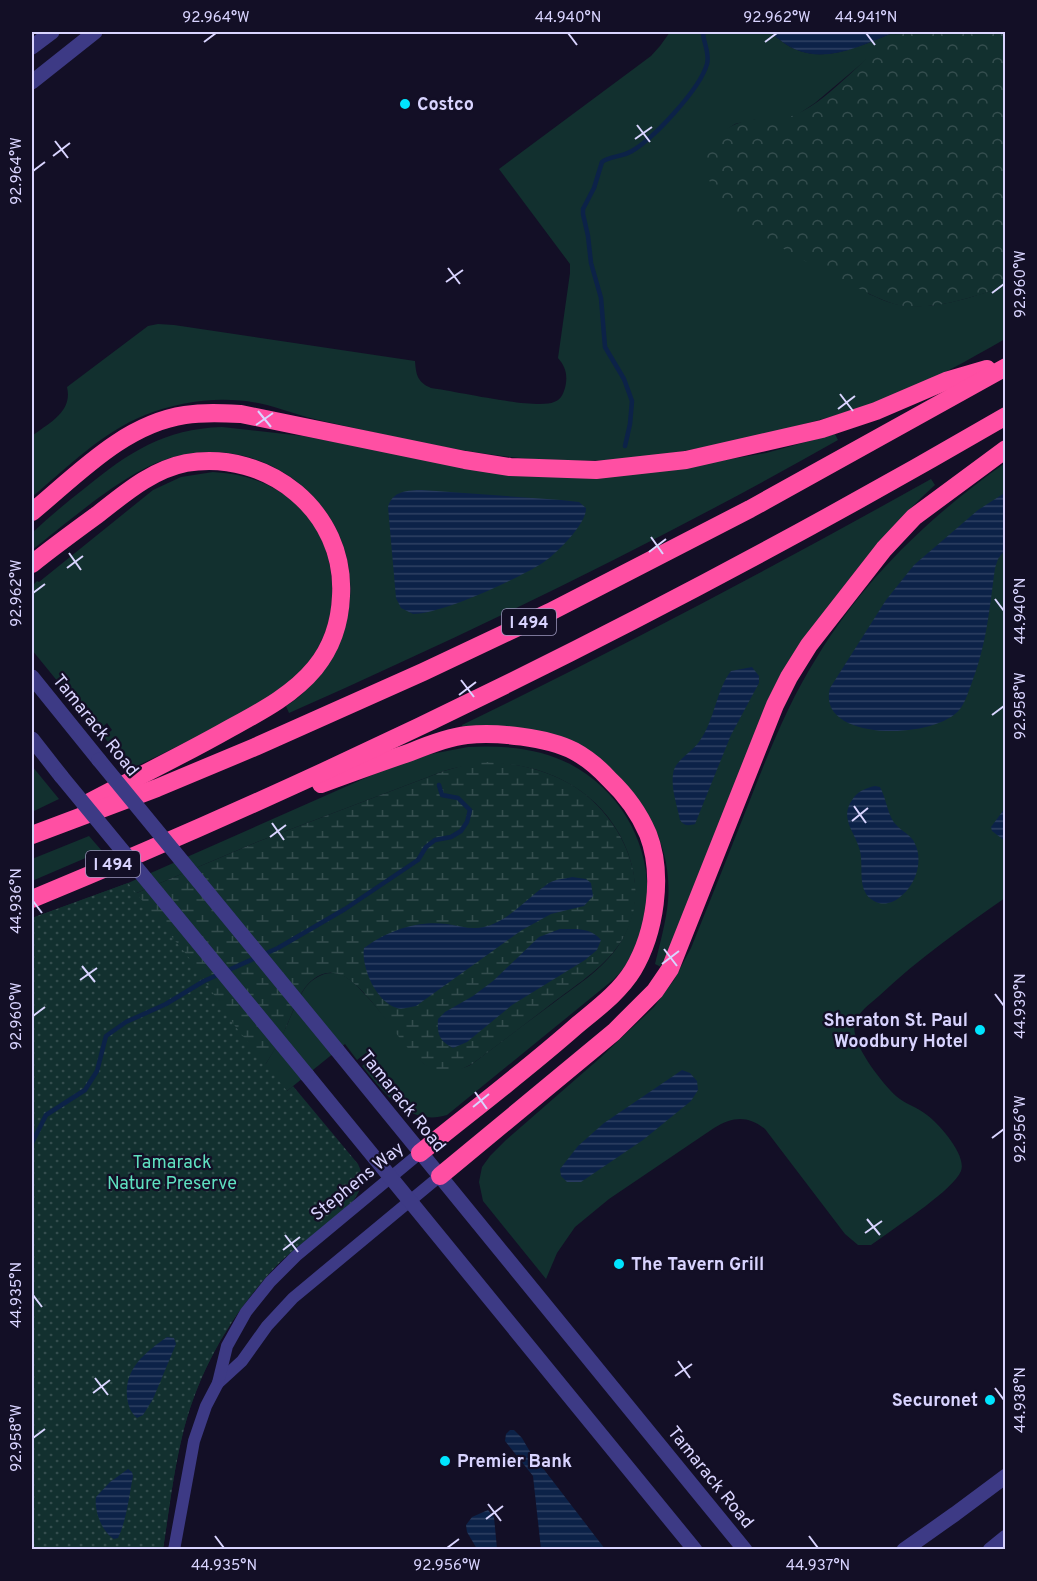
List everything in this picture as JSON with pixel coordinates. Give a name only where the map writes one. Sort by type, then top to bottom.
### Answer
[{"type":"highway","points":[[32,512],[125,438],[154,423],[185,415],[220,412],[250,415],[465,460],[510,467],[553,470],[615,469],[695,459],[822,429],[876,411],[946,381],[1005,365]]},
{"type":"highway","name":"I 494","points":[[32,834],[157,788],[255,747],[550,612],[750,509],[1005,365]]},
{"type":"highway","name":"I 494","points":[[32,899],[195,829],[395,737],[581,646],[818,522],[1005,416]]},
{"type":"highway","points":[[440,1176],[614,1032],[655,990],[670,969],[776,705],[789,677],[809,645],[865,572],[914,517],[1005,449]]},
{"type":"highway","points":[[32,564],[126,492],[160,471],[186,463],[218,461],[233,462],[262,471],[278,478],[303,498],[314,509],[329,534],[336,549],[342,578],[339,616],[330,645],[316,667],[293,689],[221,733],[32,834]]},
{"type":"highway","points":[[195,829],[422,747],[465,735],[511,735],[556,744],[573,751],[606,775],[630,802],[648,835],[654,855],[655,874],[648,934],[640,957],[631,973],[619,988],[572,1030],[420,1153]]},
{"type":"street","points":[[32,47],[52,32]]},
{"type":"street","points":[[32,82],[95,32]]},
{"type":"street","name":"Tamarack Road","points":[[32,677],[744,1550]]},
{"type":"street","points":[[32,739],[695,1550]]},
{"type":"street","name":"Stephens Way","points":[[174,1550],[194,1441],[206,1406],[218,1383],[227,1346],[246,1312],[270,1282],[296,1256],[420,1153]]},
{"type":"street","name":"Stephens Way","points":[[218,1383],[242,1361],[267,1326],[293,1298],[440,1176]]},
{"type":"street","points":[[904,1550],[1005,1476]]},
{"type":"street","points":[[990,1550],[1005,1537]]},
{"type":"green space","points":[[670,32],[771,32],[786,44],[801,51],[816,54],[847,50],[899,32],[815,103],[797,115],[783,119],[757,119],[735,124],[719,135],[869,294],[895,304],[923,306],[951,302],[1005,286],[1005,339],[920,385],[855,409],[801,425],[722,443],[674,453],[625,459],[576,461],[496,455],[386,435],[252,402],[221,400],[190,403],[160,410],[129,422],[100,441],[32,497],[32,436],[63,410],[68,396],[67,387],[148,326],[158,324],[415,361],[418,377],[431,388],[531,404],[545,404],[558,400],[565,388],[566,380],[565,368],[558,358],[570,264],[499,169],[651,56]]},
{"type":"green space","points":[[899,32],[1005,32],[1005,286],[965,299],[921,307],[894,304],[871,295],[771,241],[729,209],[709,181],[704,164],[707,148],[722,132],[742,122],[787,117],[810,107]]},
{"type":"green space","points":[[222,427],[303,436],[429,460],[673,469],[766,453],[835,434],[838,440],[703,514],[567,583],[429,650],[289,713],[286,706],[315,680],[326,665],[343,632],[350,584],[344,548],[328,515],[305,488],[276,468],[242,456],[205,452],[167,459],[151,465],[115,486],[32,550],[32,533],[101,475],[132,453],[182,432]]},
{"type":"green space","points":[[1005,463],[1005,898],[940,944],[894,982],[862,1011],[855,1023],[854,1031],[868,1062],[890,1090],[900,1099],[927,1115],[951,1140],[960,1157],[961,1171],[948,1188],[913,1216],[871,1245],[858,1245],[845,1234],[765,1129],[752,1121],[734,1120],[714,1128],[609,1199],[575,1227],[557,1253],[546,1279],[483,1201],[479,1182],[482,1167],[506,1140],[600,1058],[654,1007],[674,980],[691,948],[771,748],[797,692],[817,657],[856,601],[901,550],[977,483]]},
{"type":"green space","points":[[213,472],[239,475],[263,483],[283,494],[301,509],[315,527],[325,548],[331,572],[332,599],[327,627],[309,662],[294,678],[274,693],[220,725],[130,769],[104,737],[112,730],[107,723],[98,731],[32,650],[32,586],[153,490],[181,477]]},
{"type":"green space","points":[[931,479],[935,485],[875,547],[822,616],[661,967],[655,964],[668,901],[668,880],[660,840],[641,803],[614,772],[598,758],[463,729],[462,725],[698,605]]},
{"type":"green space","points":[[468,747],[520,749],[546,754],[570,764],[608,792],[634,830],[642,852],[647,897],[640,938],[625,967],[613,980],[447,1115],[421,1116],[398,1105],[362,1066],[371,1059],[366,1053],[357,1060],[345,1044],[287,1091],[354,1180],[361,1185],[347,1206],[276,1266],[230,1324],[206,1367],[188,1413],[182,1437],[163,1549],[105,1549],[260,1073],[306,986],[325,974],[342,975],[360,989],[423,1063],[441,1070],[460,1069],[472,1064],[582,982],[610,957],[629,926],[635,895],[634,874],[628,853],[615,827],[598,806],[577,788],[527,767],[499,764],[471,765],[444,771],[257,842],[80,917],[32,918],[128,883],[388,768],[431,754]]},
{"type":"green space","points":[[472,763],[519,765],[540,771],[570,784],[588,797],[618,832],[628,853],[634,874],[635,897],[632,919],[622,940],[600,966],[472,1064],[461,1069],[441,1072],[425,1065],[360,989],[343,976],[326,973],[304,988],[278,1043],[260,1073],[32,956],[80,917],[257,842],[444,771]]},
{"type":"green space","points":[[32,766],[59,799],[32,812]]},
{"type":"green space","points":[[89,836],[102,851],[32,881],[32,859]]},
{"type":"green space","name":"Tamarack Nature Preserve","points":[[128,883],[190,959],[235,1026],[287,1091],[293,1086],[358,1164],[361,1183],[359,1192],[353,1201],[276,1266],[230,1324],[206,1367],[188,1413],[182,1437],[163,1549],[32,1550],[32,918]]},
{"type":"water","points":[[771,32],[895,32],[847,50],[831,54],[816,54],[801,51],[786,44]]},
{"type":"water","points":[[422,490],[561,500],[579,502],[586,508],[585,515],[576,531],[541,564],[497,587],[459,602],[426,613],[413,614],[401,608],[396,598],[388,507],[397,495],[406,491]]},
{"type":"water","points":[[1005,494],[1005,550],[995,568],[984,641],[962,706],[950,718],[931,726],[907,730],[883,731],[860,727],[841,719],[831,706],[830,688],[886,600],[914,565],[978,510]]},
{"type":"water","points":[[752,667],[759,676],[759,683],[731,735],[695,824],[685,824],[680,820],[675,797],[674,769],[696,746],[704,733],[722,687],[731,671]]},
{"type":"water","points":[[875,786],[880,787],[893,821],[913,840],[918,855],[917,871],[906,892],[897,899],[884,904],[877,903],[868,897],[865,891],[860,851],[847,813],[856,795]]},
{"type":"water","points":[[1005,808],[1005,841],[992,831],[991,827]]},
{"type":"water","points":[[572,877],[586,879],[591,883],[593,896],[584,906],[551,914],[522,930],[416,1006],[401,1009],[389,1004],[372,983],[365,965],[364,948],[382,937],[414,925],[436,923],[470,928],[484,927],[502,920],[549,883]]},
{"type":"water","points":[[560,929],[592,933],[601,940],[597,950],[585,960],[512,1005],[467,1042],[453,1048],[445,1043],[439,1033],[438,1019],[445,1012],[493,981],[539,937]]},
{"type":"water","points":[[682,1070],[690,1073],[697,1081],[698,1090],[691,1101],[643,1140],[581,1182],[567,1182],[561,1176],[560,1169],[578,1146],[604,1123]]},
{"type":"water","points":[[167,1337],[174,1338],[176,1344],[153,1399],[143,1415],[137,1418],[131,1411],[127,1400],[129,1378],[144,1355]]},
{"type":"water","points":[[514,1430],[522,1438],[605,1549],[541,1549],[533,1476],[505,1441],[506,1434]]},
{"type":"water","points":[[128,1469],[133,1476],[124,1523],[118,1538],[114,1539],[100,1521],[96,1508],[96,1497],[110,1482]]},
{"type":"water","points":[[488,1510],[494,1517],[497,1549],[477,1549],[467,1532],[466,1525],[472,1517]]},
{"type":"waterway","points":[[625,446],[632,401],[624,379],[605,347],[601,298],[591,263],[583,209],[594,188],[602,162],[628,153],[641,145],[675,112],[695,86],[708,60],[703,32]]},
{"type":"waterway","points":[[32,1143],[46,1115],[85,1090],[97,1071],[106,1036],[126,1022],[166,1004],[204,981],[278,948],[345,909],[418,860],[426,847],[435,840],[451,837],[461,831],[467,822],[470,810],[458,798],[442,795],[439,785]]},
{"type":"place","name":"Costco","points":[[405,104]]},
{"type":"place","name":"Sheraton St. Paul Woodbury Hotel","points":[[980,1030]]},
{"type":"place","name":"The Tavern Grill","points":[[619,1264]]},
{"type":"place","name":"Securonet","points":[[990,1400]]},
{"type":"place","name":"Premier Bank","points":[[445,1461]]}]
